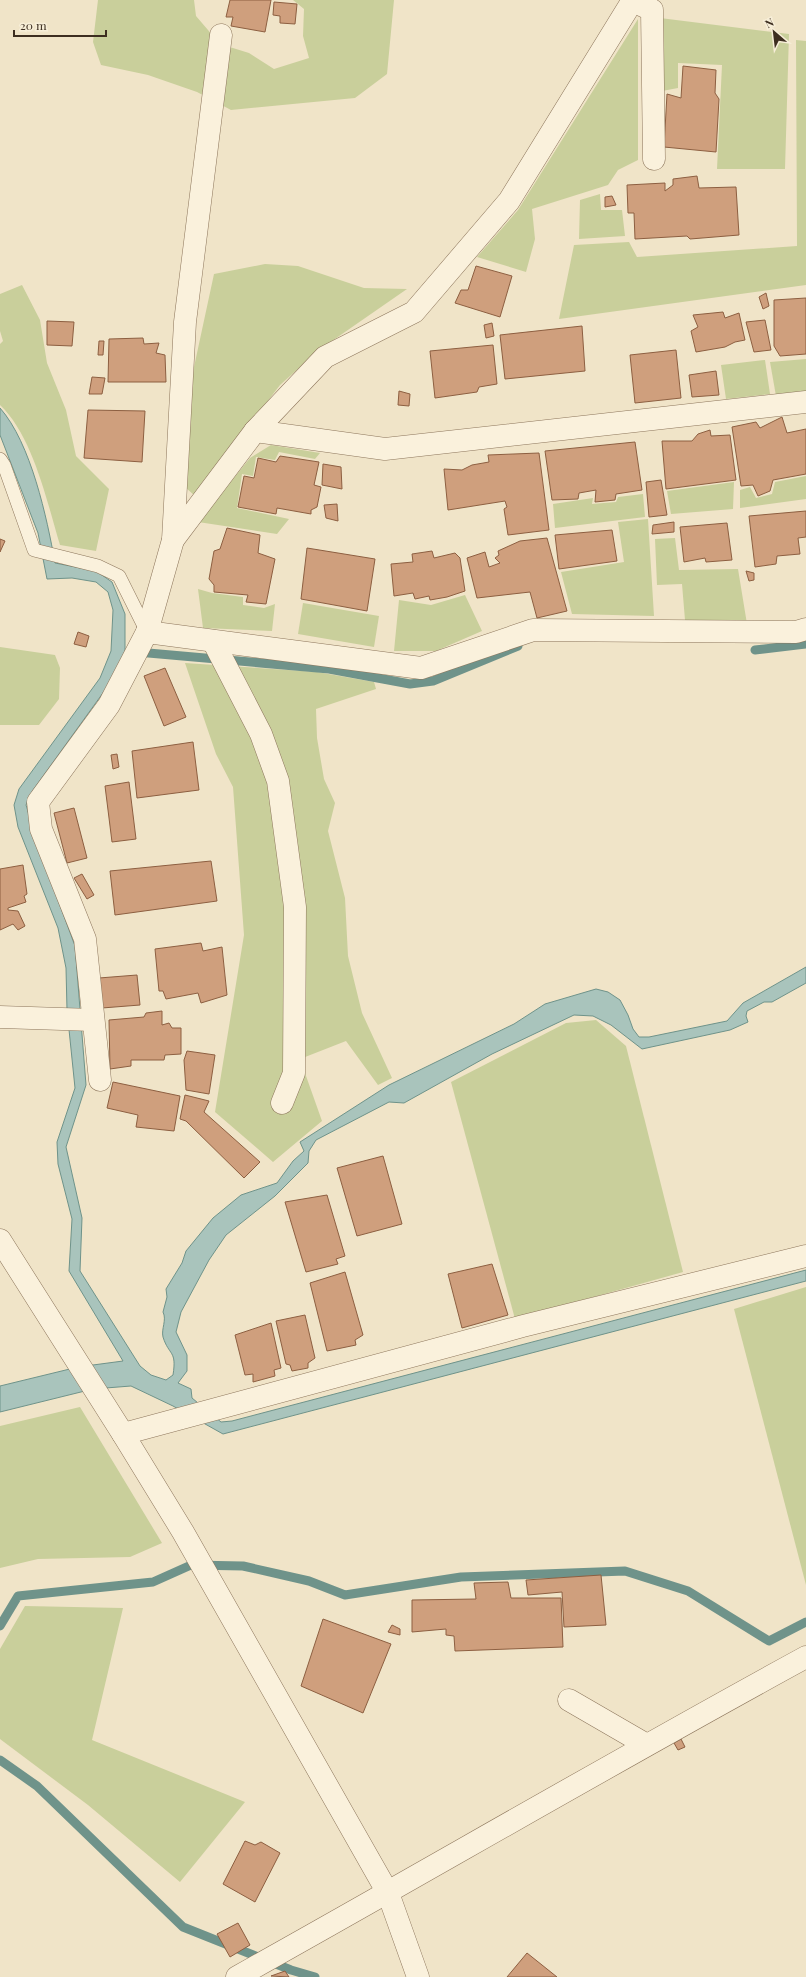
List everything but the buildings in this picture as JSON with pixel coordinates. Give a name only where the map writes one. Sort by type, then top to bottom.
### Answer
[{"type":"street","points":[[173,540],[255,431],[325,356],[414,312],[509,201],[633,0],[652,10],[654,158]]},
{"type":"street","points":[[100,1080],[85,939],[41,829],[38,802],[109,705],[147,632],[173,540],[185,322],[221,35]]},
{"type":"street","points":[[255,431],[385,449],[806,402]]},
{"type":"street","points":[[147,632],[421,668],[534,630],[796,632],[806,630]]},
{"type":"street","points":[[213,641],[261,734],[278,781],[295,907],[294,1073],[282,1103]]},
{"type":"street","points":[[0,1017],[93,1020]]},
{"type":"street","points":[[0,1240],[124,1434],[183,1532],[388,1893],[418,1977]]},
{"type":"street","points":[[124,1434],[515,1328],[806,1256]]},
{"type":"street","points":[[237,1977],[388,1893],[645,1744],[806,1657]]},
{"type":"street","points":[[568,1700],[645,1744]]},
{"type":"lane","points":[[0,459],[4,465],[34,550],[98,566],[119,576],[147,632]]},
{"type":"green space","points":[[98,0],[194,0],[196,16],[220,44],[249,53],[274,69],[309,58],[303,36],[304,9],[293,0],[394,0],[387,74],[355,98],[231,110],[197,92],[148,75],[101,65],[93,42]]},
{"type":"green space","points":[[660,18],[789,34],[785,169],[717,169],[722,65],[678,63],[678,88],[662,91]]},
{"type":"green space","points":[[638,19],[638,160],[618,170],[608,185],[532,209],[535,239],[526,272],[477,257],[518,210]]},
{"type":"green space","points":[[796,40],[806,41],[806,285],[559,319],[574,245],[629,242],[637,257],[797,246]]},
{"type":"green space","points":[[600,194],[601,210],[622,210],[625,236],[579,239],[580,200]]},
{"type":"green space","points":[[265,264],[298,266],[364,288],[407,289],[319,350],[280,385],[195,496],[185,487],[191,381],[214,274]]},
{"type":"green space","points":[[22,285],[40,320],[47,363],[66,410],[76,456],[109,489],[96,551],[60,545],[38,470],[12,418],[0,405],[0,344],[3,341],[0,331],[0,294]]},
{"type":"green space","points":[[806,359],[806,392],[776,396],[770,362]]},
{"type":"green space","points":[[765,360],[770,394],[726,399],[721,365]]},
{"type":"green space","points":[[271,445],[320,453],[315,459],[279,452],[275,460],[256,457],[253,476],[242,474],[237,508],[289,519],[277,534],[198,522],[250,458]]},
{"type":"green space","points":[[806,476],[806,499],[740,508],[740,490],[750,487],[756,498],[772,494],[775,482]]},
{"type":"green space","points":[[734,482],[733,509],[671,514],[667,491]]},
{"type":"green space","points":[[643,494],[645,517],[555,528],[553,504],[593,498],[592,504],[616,502],[618,497]]},
{"type":"green space","points":[[648,519],[654,616],[572,614],[561,572],[624,562],[618,522]]},
{"type":"green space","points":[[675,538],[679,570],[738,569],[747,624],[685,620],[682,584],[657,585],[655,539]]},
{"type":"green space","points":[[198,589],[212,593],[243,597],[243,605],[264,608],[275,604],[272,631],[203,628]]},
{"type":"green space","points":[[465,595],[482,631],[436,651],[394,651],[399,600],[431,605]]},
{"type":"green space","points":[[303,603],[379,616],[374,647],[298,634]]},
{"type":"green space","points":[[0,647],[55,655],[60,668],[59,699],[39,725],[0,725]]},
{"type":"green space","points":[[185,663],[317,672],[374,682],[376,689],[316,709],[317,738],[324,779],[335,803],[328,831],[345,898],[348,956],[362,1013],[392,1078],[378,1085],[346,1041],[300,1059],[322,1121],[273,1162],[215,1112],[244,935],[233,787],[216,754]]},
{"type":"green space","points":[[596,1020],[626,1046],[683,1272],[515,1319],[451,1082],[566,1023]]},
{"type":"green space","points":[[806,1287],[806,1585],[734,1309]]},
{"type":"green space","points":[[80,1407],[162,1543],[130,1557],[38,1559],[0,1568],[0,1426]]},
{"type":"green space","points":[[25,1606],[123,1608],[92,1740],[245,1802],[180,1882],[88,1805],[0,1739],[0,1649]]},
{"type":"water","points":[[0,408],[11,423],[21,441],[29,461],[42,503],[55,563],[96,571],[112,582],[125,614],[125,651],[113,679],[33,790],[26,805],[41,854],[75,946],[86,1085],[66,1147],[82,1218],[80,1271],[140,1366],[151,1375],[166,1380],[173,1375],[173,1357],[163,1337],[163,1312],[167,1297],[166,1289],[182,1263],[186,1251],[213,1218],[241,1195],[277,1183],[293,1161],[304,1151],[300,1142],[389,1085],[514,1024],[545,1004],[596,989],[608,992],[620,1000],[633,1029],[639,1037],[649,1037],[727,1021],[743,1003],[806,967],[806,983],[772,1002],[764,1002],[747,1011],[746,1016],[748,1022],[730,1030],[642,1049],[611,1025],[593,1016],[574,1015],[492,1054],[404,1103],[389,1102],[316,1140],[309,1151],[308,1163],[275,1196],[226,1235],[209,1260],[181,1312],[176,1332],[187,1355],[187,1371],[178,1383],[191,1389],[192,1398],[221,1422],[232,1421],[806,1270],[806,1281],[223,1434],[173,1406],[131,1386],[93,1389],[0,1412],[0,1386],[78,1367],[123,1361],[69,1271],[72,1219],[58,1164],[57,1142],[75,1088],[67,1010],[66,968],[58,928],[18,827],[14,805],[19,789],[100,678],[111,651],[113,610],[108,592],[96,582],[72,578],[47,579],[38,533],[0,435]]},
{"type":"waterway","points":[[755,650],[806,644]]},
{"type":"waterway","points":[[137,652],[329,669],[410,684],[433,681],[518,646]]},
{"type":"waterway","points":[[0,1626],[18,1596],[153,1582],[191,1565],[243,1566],[309,1581],[345,1595],[461,1577],[625,1571],[688,1591],[769,1641],[806,1622]]},
{"type":"waterway","points":[[0,1760],[37,1786],[183,1927],[291,1970],[315,1977]]}]
